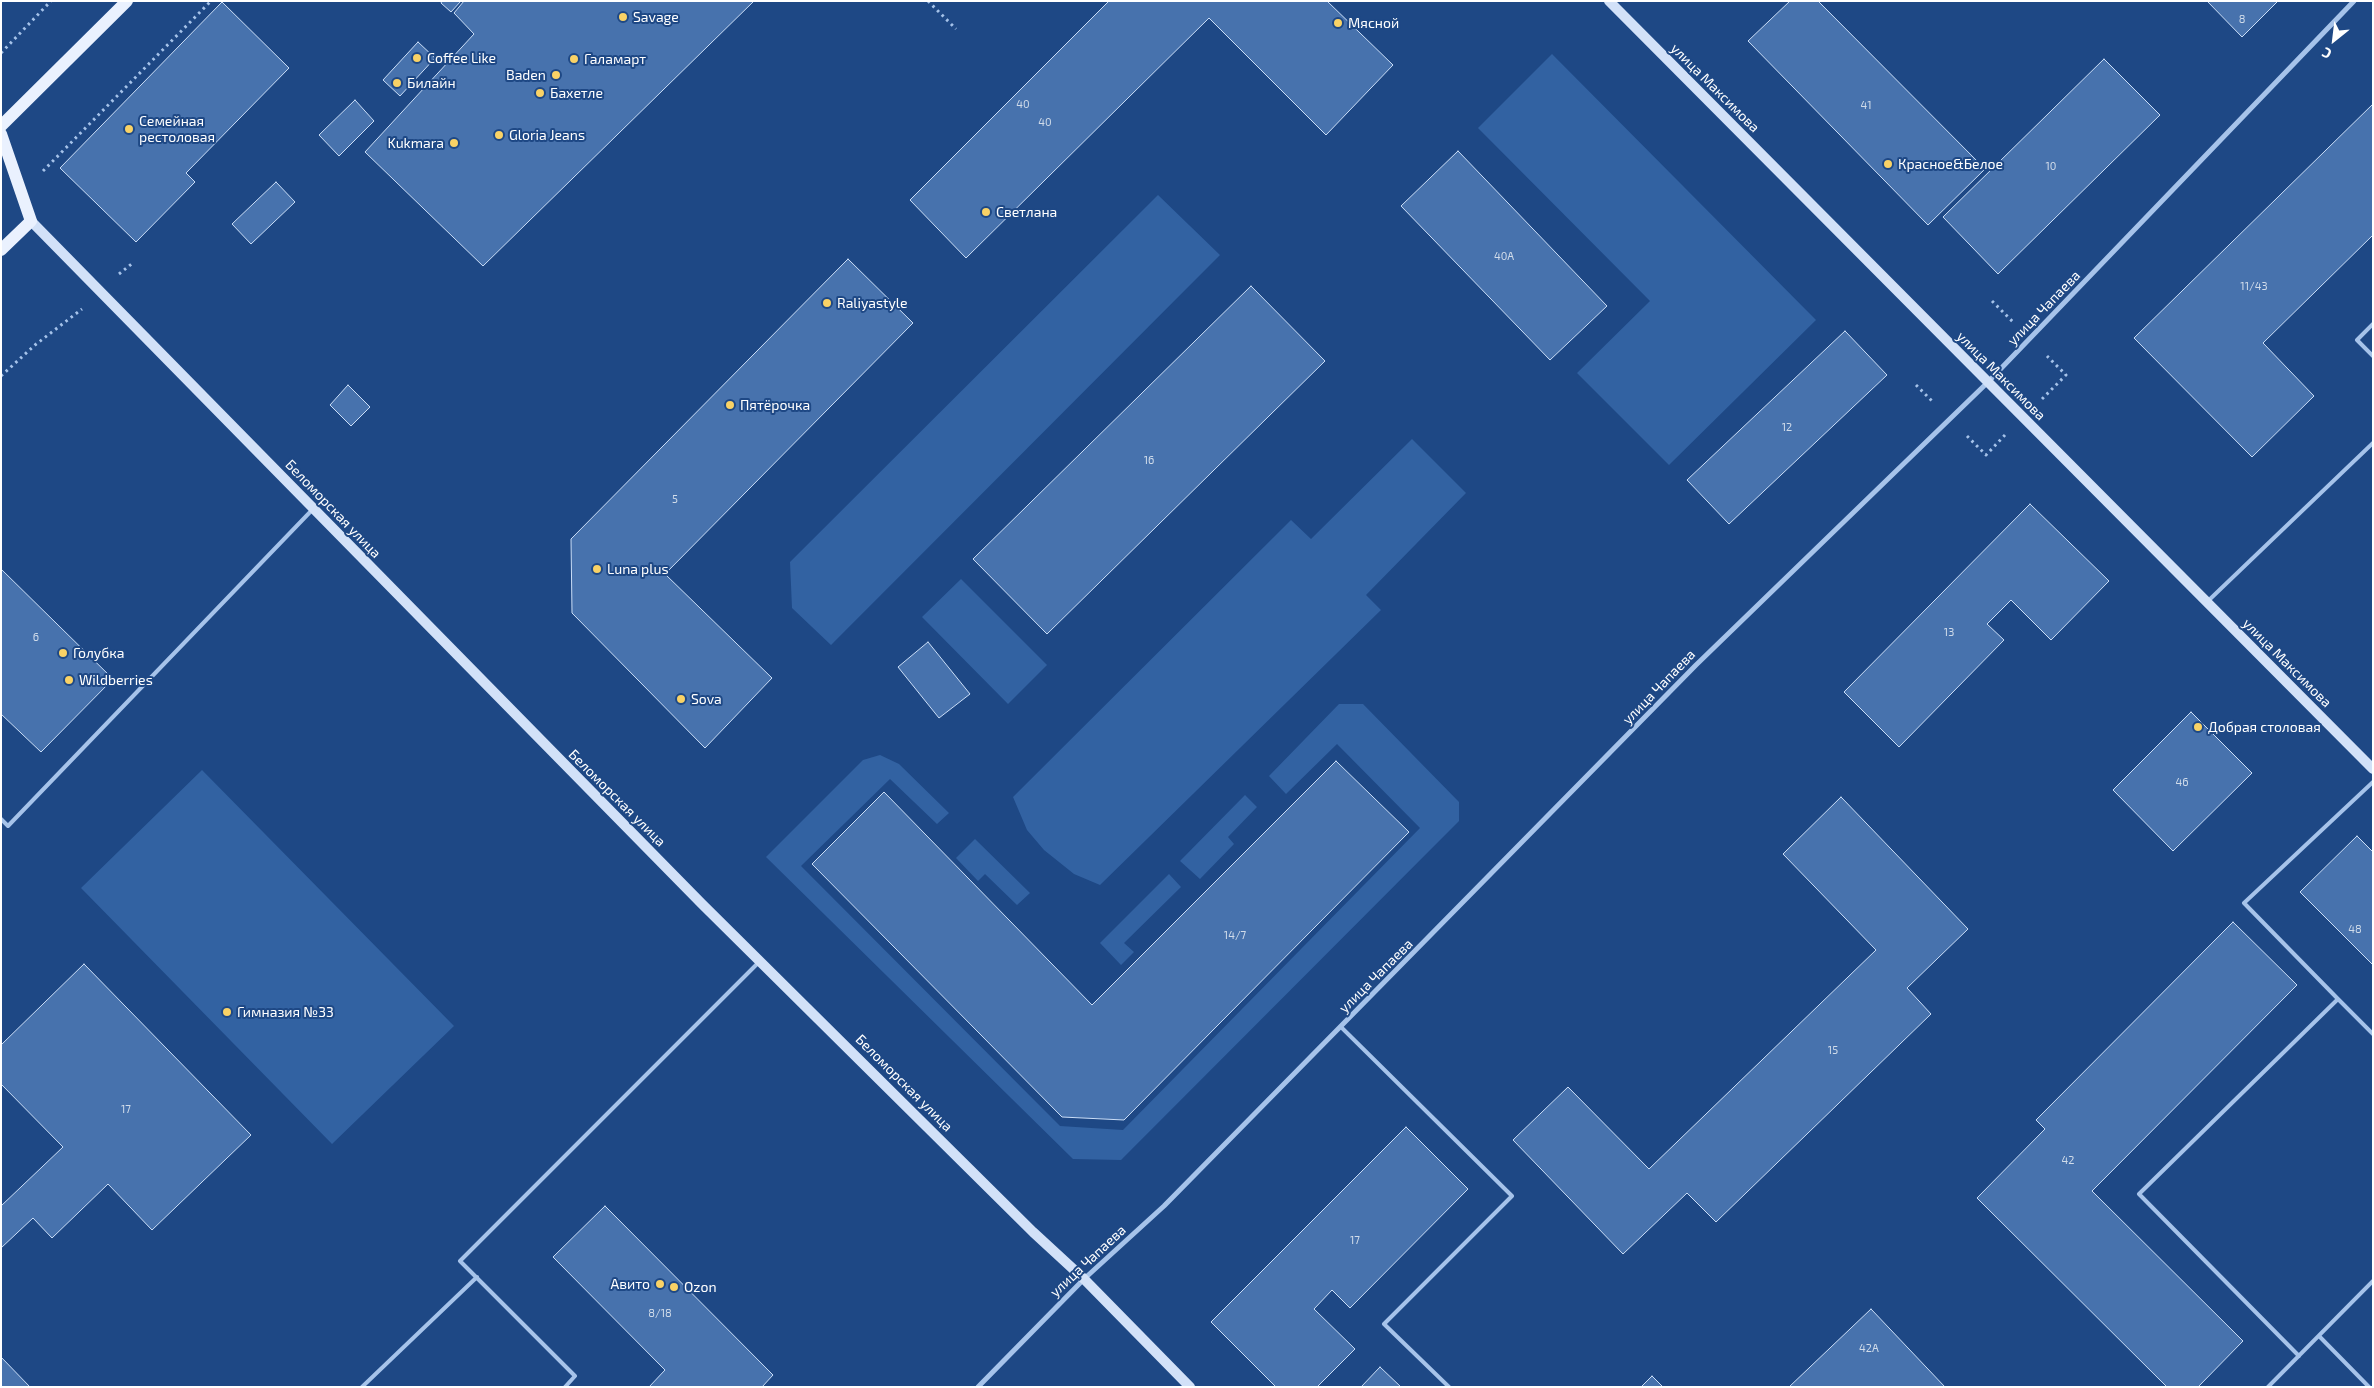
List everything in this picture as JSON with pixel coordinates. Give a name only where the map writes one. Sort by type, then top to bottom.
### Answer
[{"type":"main road","points":[[1,126],[127,1]]},
{"type":"main road","name":"улица Максимова","points":[[1609,1],[2373,770]]},
{"type":"main road","points":[[1,134],[31,221],[1,250]]},
{"type":"main road","name":"Беломорская улица","points":[[31,221],[760,960],[1033,1232],[1084,1279],[1190,1387]]},
{"type":"street","name":"улица Чапаева","points":[[978,1387],[1084,1279],[1164,1206],[1696,665],[1988,382],[2354,1]]},
{"type":"lane","points":[[2373,324],[2357,340],[2373,356]]},
{"type":"lane","points":[[2207,602],[2373,443]]},
{"type":"lane","points":[[1,820],[8,826],[313,509]]},
{"type":"lane","points":[[2373,782],[2244,903],[2373,1034]]},
{"type":"lane","points":[[565,1387],[575,1376],[460,1261],[760,960]]},
{"type":"lane","points":[[2300,1356],[2139,1194],[2338,999]]},
{"type":"lane","points":[[1341,1027],[1512,1196],[1384,1324],[1449,1387]]},
{"type":"lane","points":[[362,1387],[477,1277]]},
{"type":"lane","points":[[2268,1387],[2373,1281]]},
{"type":"lane","points":[[2319,1336],[2369,1387]]},
{"type":"path","points":[[1,53],[51,1]]},
{"type":"path","points":[[44,171],[211,1]]},
{"type":"path","points":[[928,1],[956,29]]},
{"type":"path","points":[[1,376],[35,345],[78,314],[99,290],[134,262]]},
{"type":"shaded area","points":[[1552,54],[1816,320],[1669,465],[1577,373],[1650,301],[1478,128]]},
{"type":"shaded area","points":[[1158,195],[1220,255],[831,645],[792,608],[790,562]]},
{"type":"shaded area","points":[[1412,439],[1466,493],[1366,595],[1381,610],[1100,885],[1074,874],[1044,850],[1027,830],[1013,797],[1291,520],[1311,539]]},
{"type":"shaded area","points":[[961,579],[1047,665],[1008,704],[922,617]]},
{"type":"shaded area","points":[[1339,704],[1363,704],[1459,802],[1459,821],[1121,1160],[1073,1159],[766,857],[863,760],[880,755],[899,764],[949,813],[937,824],[890,779],[801,866],[1060,1126],[1123,1130],[1420,828],[1337,744],[1286,794],[1269,776]]},
{"type":"shaded area","points":[[202,770],[454,1026],[332,1144],[81,888]]},
{"type":"shaded area","points":[[1245,795],[1257,807],[1228,837],[1234,844],[1200,879],[1180,861]]},
{"type":"shaded area","points":[[975,839],[1030,893],[1017,905],[985,874],[978,881],[956,858]]},
{"type":"shaded area","points":[[1169,874],[1181,887],[1124,943],[1134,952],[1121,965],[1100,943]]},
{"type":"building","points":[[442,1],[461,1],[451,12],[441,3]]},
{"type":"building","name":"Бахетле","points":[[464,1],[754,1],[483,266],[365,152],[474,34],[454,13]]},
{"type":"building","points":[[1109,1],[1327,1],[1393,65],[1326,135],[1209,18],[966,258],[910,200]]},
{"type":"building","points":[[1790,1],[1818,1],[1985,169],[1928,225],[1748,41]]},
{"type":"building","points":[[2207,1],[2278,1],[2242,37]]},
{"type":"building","points":[[222,2],[289,68],[186,173],[195,182],[136,242],[60,168]]},
{"type":"building","points":[[418,42],[435,58],[400,96],[383,80]]},
{"type":"building","points":[[2104,59],[2160,115],[1998,274],[1943,217]]},
{"type":"building","points":[[355,100],[374,121],[339,156],[319,135]]},
{"type":"building","points":[[2373,104],[2373,235],[2263,343],[2314,396],[2252,457],[2134,338]]},
{"type":"building","points":[[1458,151],[1607,306],[1550,360],[1401,206]]},
{"type":"building","points":[[276,182],[295,202],[251,244],[232,224]]},
{"type":"building","points":[[848,259],[913,323],[665,574],[772,678],[705,748],[572,613],[571,539]]},
{"type":"building","points":[[1251,286],[1325,361],[1047,634],[973,559]]},
{"type":"building","points":[[1845,331],[1887,375],[1729,524],[1687,480]]},
{"type":"building","points":[[348,385],[370,407],[351,426],[330,405]]},
{"type":"building","points":[[2030,504],[2109,581],[2051,640],[2011,600],[1987,624],[2004,640],[1899,747],[1844,692]]},
{"type":"building","points":[[1,569],[113,679],[41,752],[1,714]]},
{"type":"building","points":[[928,642],[970,694],[939,718],[898,667]]},
{"type":"building","points":[[2191,712],[2252,773],[2173,851],[2113,790]]},
{"type":"building","points":[[1336,761],[1409,832],[1124,1120],[1062,1117],[812,864],[884,792],[1092,1005]]},
{"type":"building","points":[[1841,797],[1968,929],[1907,988],[1931,1014],[1716,1222],[1687,1193],[1623,1254],[1513,1140],[1568,1087],[1649,1169],[1876,950],[1783,854]]},
{"type":"building","points":[[2357,836],[2373,852],[2373,965],[2300,892]]},
{"type":"building","points":[[2233,922],[2297,985],[2092,1191],[2243,1341],[2198,1387],[2167,1387],[1977,1198],[2045,1129],[2036,1120]]},
{"type":"building","points":[[84,964],[251,1135],[152,1230],[108,1184],[52,1238],[33,1218],[1,1248],[1,1206],[63,1147],[1,1084],[1,1045]]},
{"type":"building","points":[[1406,1127],[1468,1189],[1350,1308],[1332,1290],[1314,1309],[1355,1349],[1317,1387],[1276,1387],[1211,1322]]},
{"type":"building","points":[[605,1206],[773,1375],[762,1387],[649,1387],[665,1370],[553,1257]]},
{"type":"building","points":[[1871,1309],[1945,1387],[1789,1387]]},
{"type":"building","points":[[1,1357],[30,1387],[1,1387]]},
{"type":"building","points":[[1380,1367],[1401,1387],[1361,1387]]},
{"type":"building","points":[[1652,1376],[1663,1387],[1641,1387]]},
{"type":"place","name":"Savage","points":[[623,17]]},
{"type":"place","name":"Мясной","points":[[1338,23]]},
{"type":"place","name":"Coffee Like","points":[[417,58]]},
{"type":"place","name":"Галамарт","points":[[574,59]]},
{"type":"place","name":"Baden","points":[[556,75]]},
{"type":"place","name":"Билайн","points":[[397,83]]},
{"type":"place","name":"Бахетле","points":[[540,93]]},
{"type":"place","name":"Семейная рестоловая","points":[[129,129]]},
{"type":"place","name":"Gloria Jeans","points":[[499,135]]},
{"type":"place","name":"Kukmara","points":[[454,143]]},
{"type":"place","name":"Красное&Белое","points":[[1888,164]]},
{"type":"place","name":"Светлана","points":[[986,212]]},
{"type":"place","name":"Raliyastyle","points":[[827,303]]},
{"type":"place","name":"Пятёрочка","points":[[730,405]]},
{"type":"place","name":"Luna plus","points":[[597,569]]},
{"type":"place","name":"Голубка","points":[[63,653]]},
{"type":"place","name":"Wildberries","points":[[69,680]]},
{"type":"place","name":"Sova","points":[[681,699]]},
{"type":"place","name":"Добрая столовая","points":[[2198,727]]},
{"type":"place","name":"Гимназия №33","points":[[227,1012]]},
{"type":"place","name":"Авито","points":[[660,1284]]},
{"type":"place","name":"Ozon","points":[[674,1287]]}]
